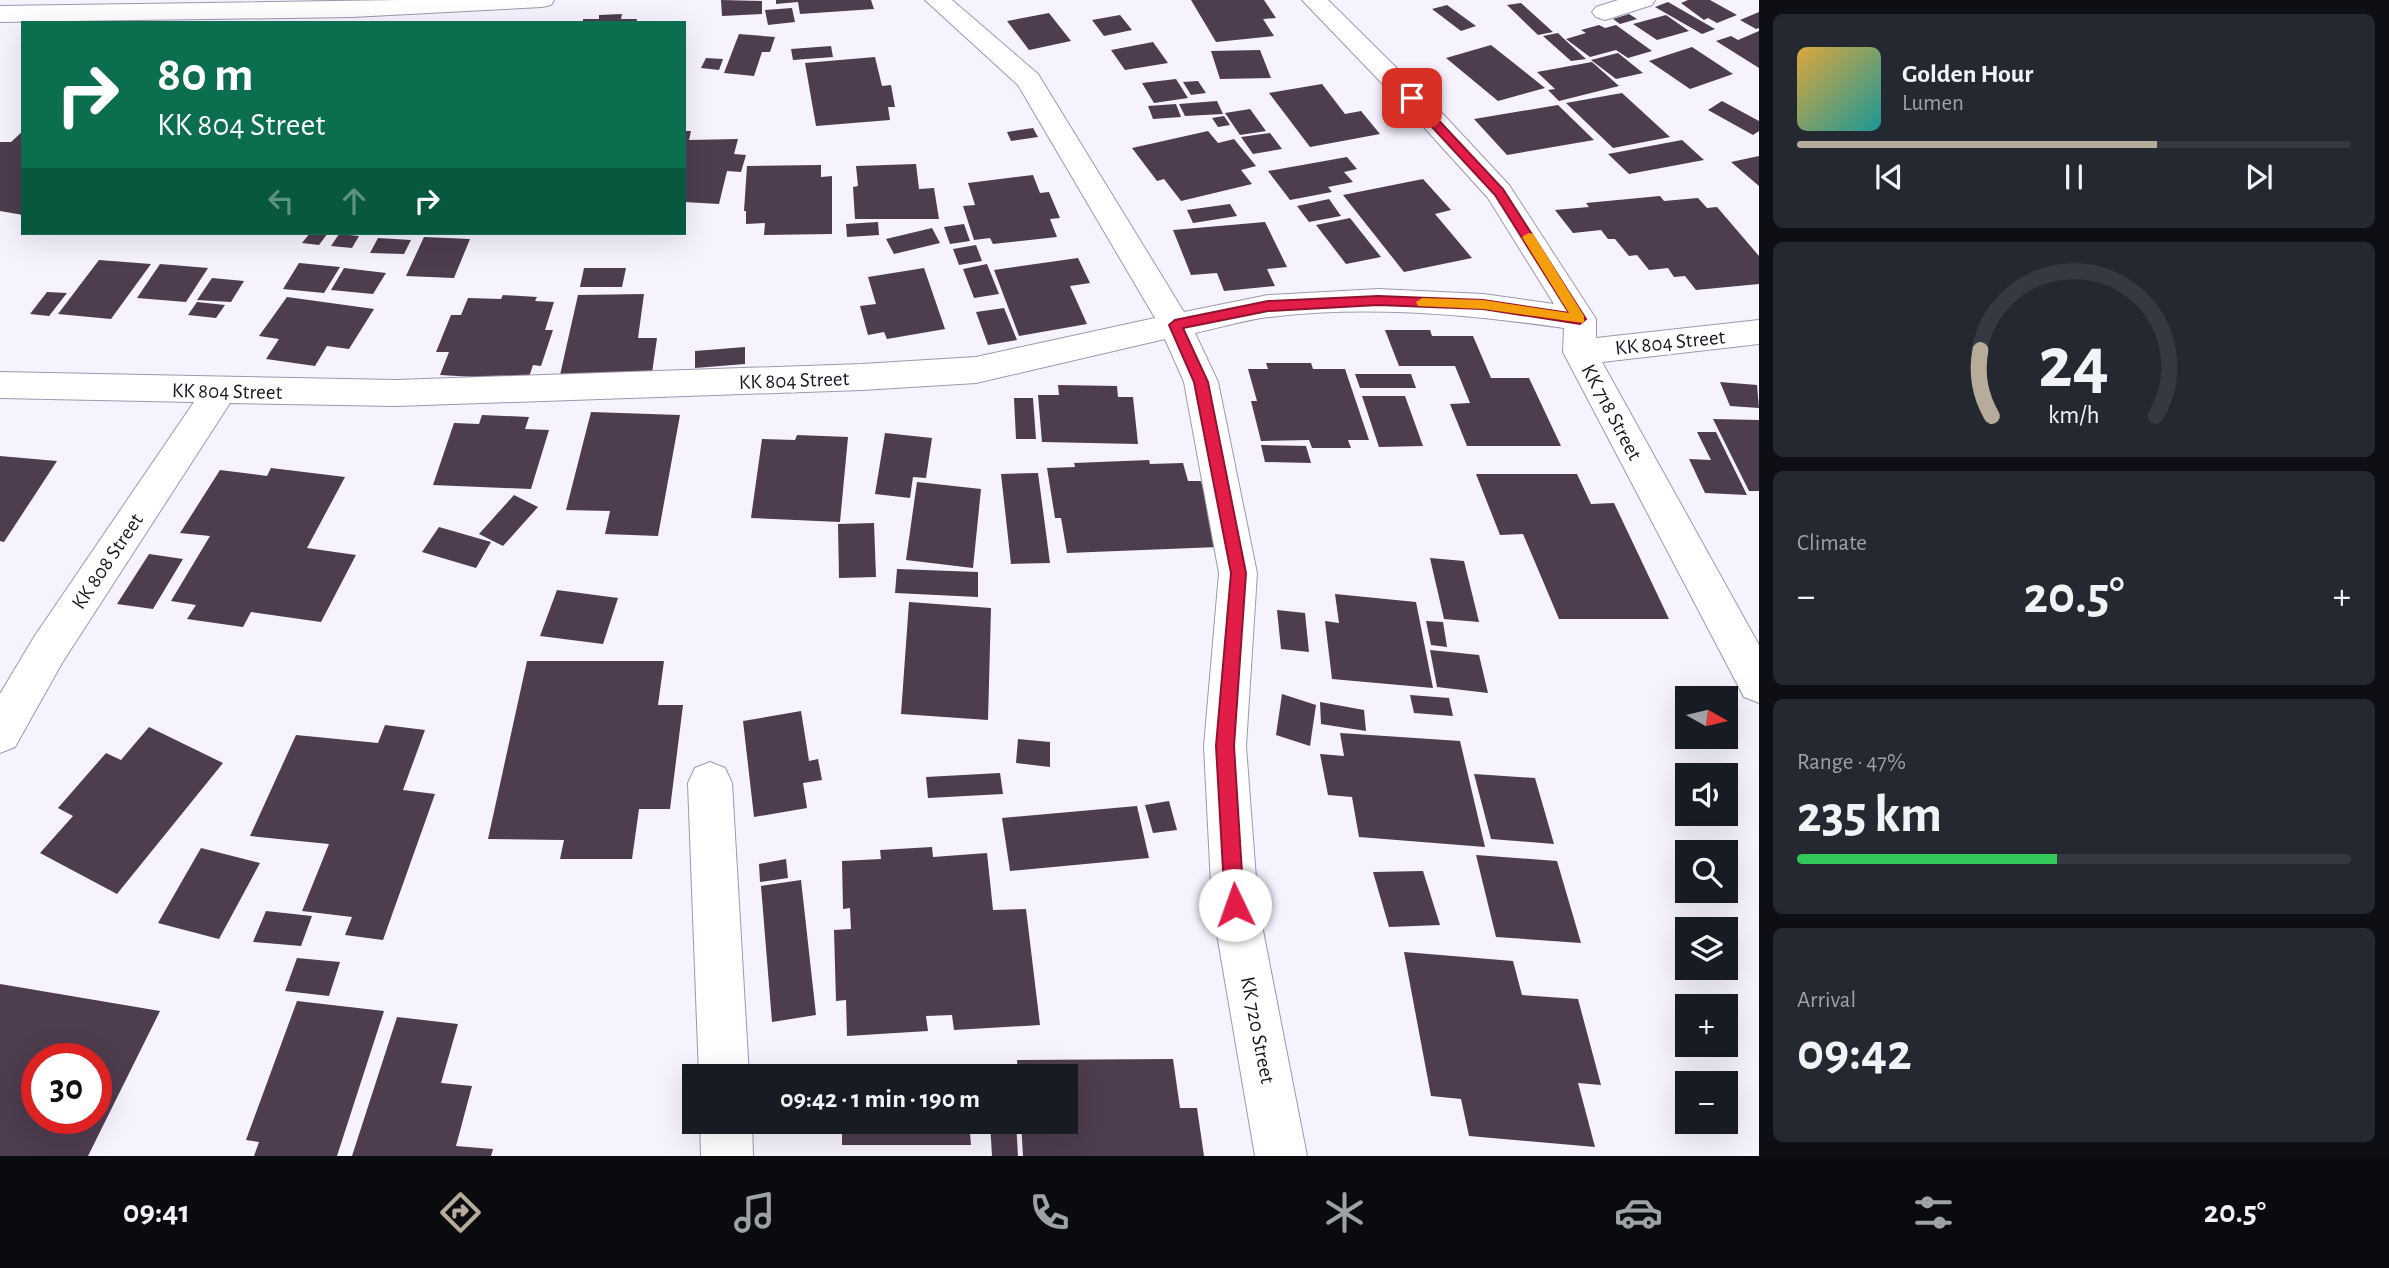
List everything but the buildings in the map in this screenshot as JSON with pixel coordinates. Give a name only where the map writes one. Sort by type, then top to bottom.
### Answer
[{"type":"street","points":[[6,0],[0,12],[352,10],[542,0]]},
{"type":"street","name":"KK 720 Street","points":[[937,0],[1029,79],[1175,325],[1201,382],[1238,573],[1225,746],[1235,905],[1281,1156]]},
{"type":"street","points":[[1314,0],[1431,118],[1499,192],[1580,319]]},
{"type":"street","points":[[1605,12],[1643,0]]},
{"type":"street","name":"KK 804 Street","points":[[0,385],[410,393],[811,379],[976,370],[1268,306],[1378,300],[1483,304],[1580,319]]},
{"type":"street","name":"KK 718 Street","points":[[1580,319],[1580,352],[1759,684]]},
{"type":"street","name":"KK 804 Street","points":[[1580,352],[1759,332]]},
{"type":"street","name":"KK 808 Street","points":[[0,733],[48,650],[220,391]]},
{"type":"street","points":[[710,783],[723,1064]]},
{"type":"street","points":[[726,1134],[727,1156]]},
{"type":"slow traffic","points":[[1422,302],[1483,304],[1580,319],[1529,237]]},
{"type":"route","points":[[1235,905],[1225,746],[1238,573],[1201,382],[1175,325],[1268,306],[1378,300],[1483,304],[1580,319],[1499,192],[1412,98]]}]
